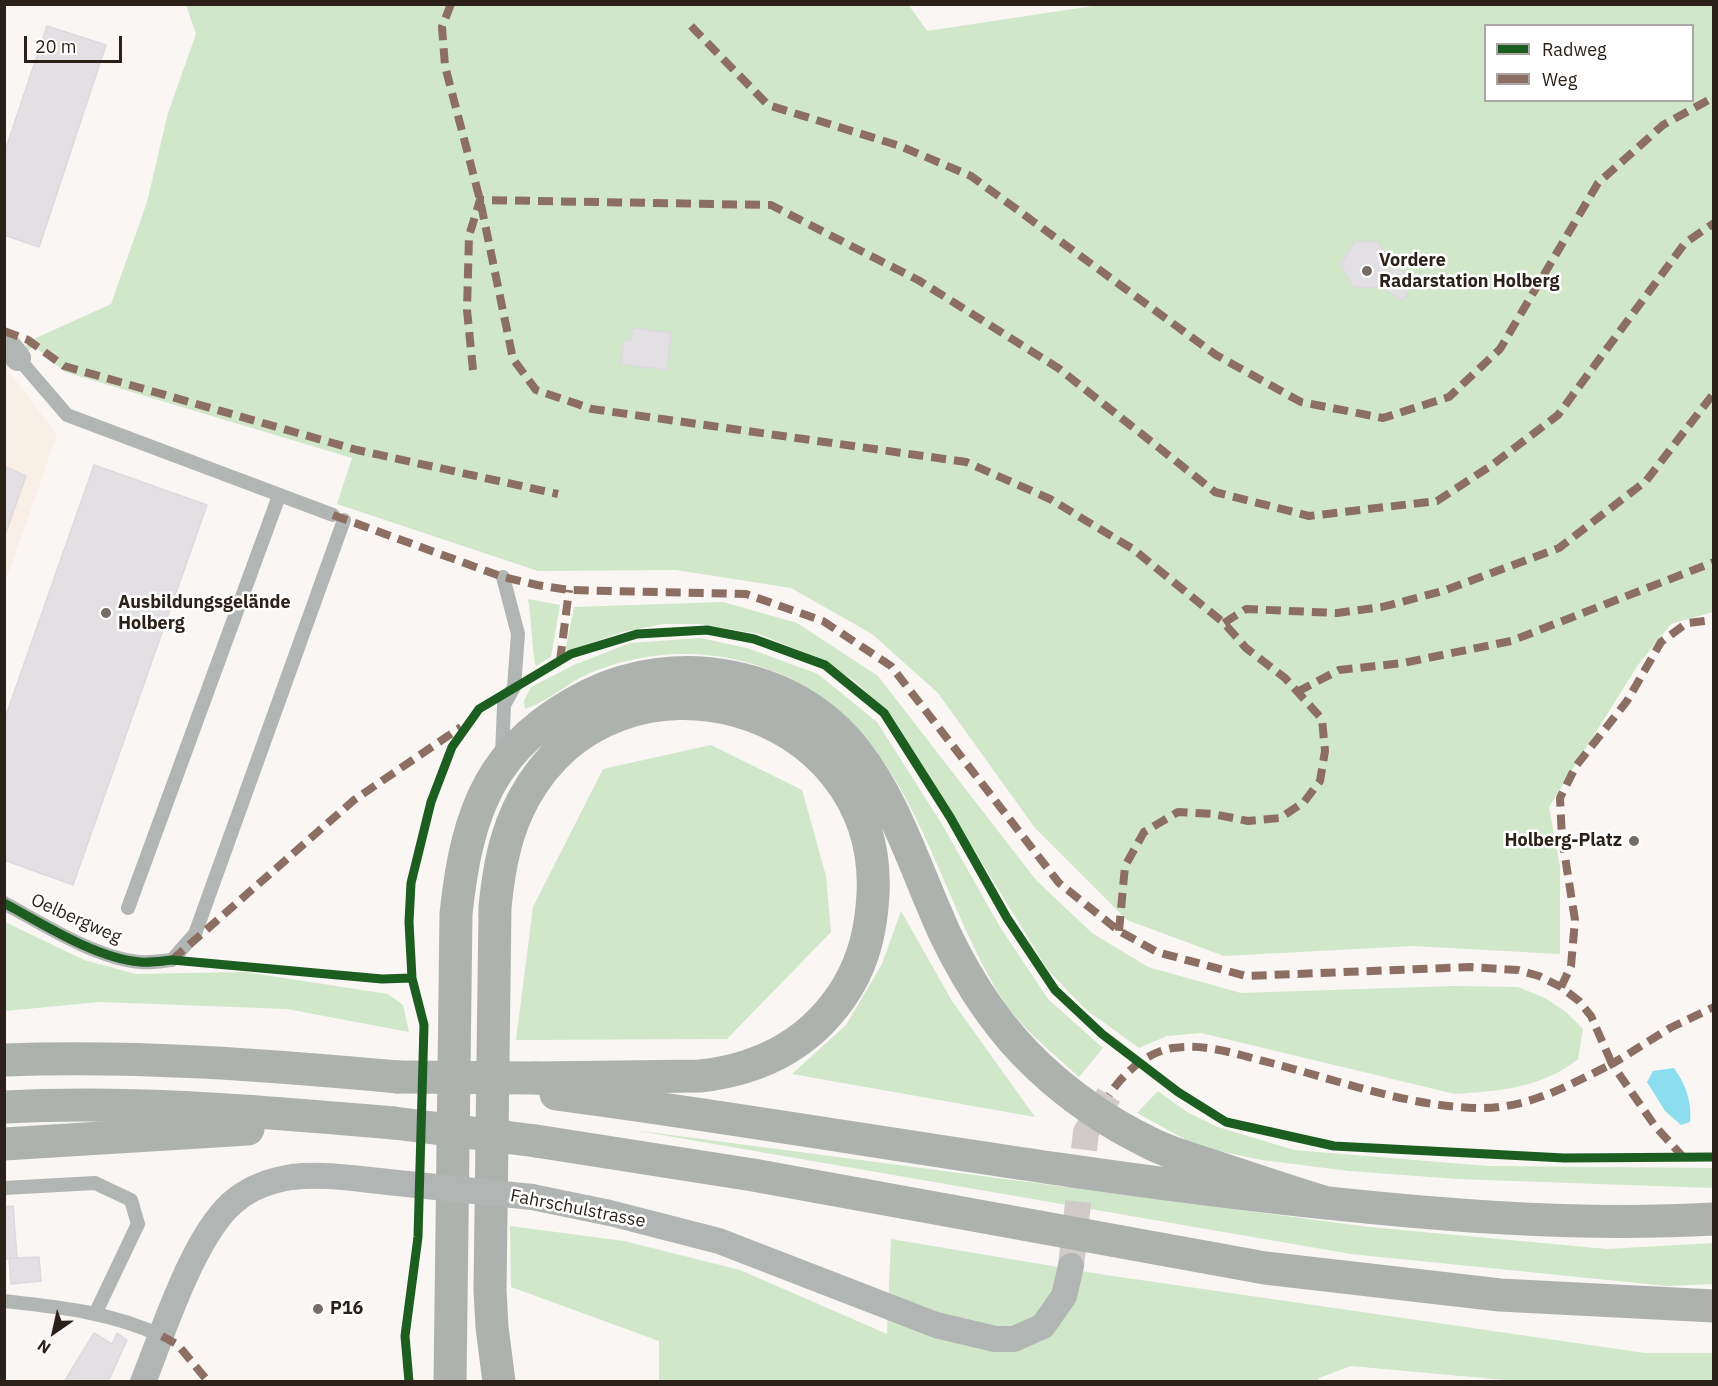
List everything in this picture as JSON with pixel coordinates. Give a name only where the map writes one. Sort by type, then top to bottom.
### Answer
[{"type":"highway","points":[[450,1382],[456,914],[460,876],[474,818],[501,764],[533,729],[552,715],[595,692],[638,678],[691,672],[718,674],[768,687],[793,698],[836,729],[873,773],[901,826],[960,964],[989,1010],[1029,1058],[1084,1103],[1150,1144],[1327,1203]]},
{"type":"highway","points":[[500,1382],[492,1327],[490,1290],[495,916],[501,858],[506,838],[523,799],[549,764],[581,735],[618,715],[656,705],[695,702],[740,711],[787,731],[809,748],[840,782],[854,802],[870,843],[873,867],[872,909],[864,954],[853,977],[829,1014],[795,1045],[774,1057],[726,1073],[535,1085]]},
{"type":"highway","points":[[4,1060],[173,1061],[279,1066],[398,1077],[535,1085],[1150,1183],[1327,1203],[1498,1217],[1713,1219]]},
{"type":"highway","points":[[4,1107],[108,1105],[204,1108],[386,1122],[536,1141],[753,1175],[1265,1268],[1500,1295],[1713,1306]]},
{"type":"highway","points":[[4,1144],[386,1122]]},
{"type":"street","name":"Fahrschulstrasse","points":[[143,1382],[208,1234],[235,1200],[251,1190],[293,1177],[388,1182],[532,1197],[610,1213],[719,1241],[936,1325],[995,1339],[1014,1340],[1043,1326],[1064,1296],[1071,1266]]},
{"type":"lane","points":[[11,349],[67,415],[279,496],[128,908]]},
{"type":"lane","name":"Oelbergweg","points":[[4,903],[56,932],[105,953],[140,962],[172,960],[195,934],[338,518],[279,496]]},
{"type":"lane","points":[[501,764],[504,705],[514,687],[518,634],[503,577]]},
{"type":"lane","points":[[4,1188],[95,1183],[131,1200],[138,1224],[96,1312]]},
{"type":"lane","points":[[4,1301],[96,1312],[135,1323],[162,1336]]},
{"type":"shaded area","points":[[5,366],[57,435],[5,583]]},
{"type":"green space","points":[[908,4],[927,31],[1106,4],[1713,5],[1713,612],[1671,624],[1638,665],[1549,807],[1560,867],[1560,954],[1413,946],[1224,956],[1127,920],[1035,828],[938,693],[872,634],[791,588],[676,570],[538,571],[337,504],[352,458],[65,372],[34,346],[29,350],[25,346],[36,338],[111,304],[147,202],[168,113],[196,34],[186,5]]},
{"type":"green space","points":[[528,599],[560,605],[551,657],[536,666],[534,656]]},
{"type":"green space","points":[[723,602],[797,623],[878,676],[1036,880],[1092,933],[1148,967],[1241,993],[1453,986],[1518,987],[1545,998],[1566,1012],[1583,1029],[1578,1059],[1564,1069],[1535,1082],[1504,1089],[1455,1094],[1201,1033],[1167,1036],[1139,1048],[1084,1008],[1048,970],[893,718],[855,681],[815,657],[759,634],[700,624],[663,624],[622,632],[565,652],[574,607]]},
{"type":"green space","points":[[700,638],[747,648],[818,674],[877,722],[943,826],[1000,927],[1048,999],[1103,1048],[1079,1077],[1029,1031],[1003,1000],[978,954],[911,809],[885,764],[854,725],[814,692],[765,668],[734,659],[701,654],[669,654],[628,661],[598,670],[525,709],[524,701],[531,687],[574,665],[630,643]]},
{"type":"green space","points":[[711,745],[802,790],[826,876],[831,932],[727,1039],[516,1040],[533,907],[603,769]]},
{"type":"green space","points":[[901,911],[952,1001],[1035,1117],[792,1074],[846,1025],[882,964]]},
{"type":"green space","points":[[5,922],[84,960],[136,974],[245,972],[388,994],[403,1005],[409,1032],[287,1009],[100,1002],[5,1011]]},
{"type":"green space","points":[[1158,1091],[1187,1112],[1218,1127],[1294,1150],[1487,1166],[1713,1168],[1713,1188],[1458,1179],[1349,1171],[1262,1160],[1199,1147],[1137,1113]]},
{"type":"green space","points":[[633,1130],[1369,1227],[1607,1249],[1713,1243],[1713,1284],[1667,1286],[1351,1254]]},
{"type":"green space","points":[[510,1226],[624,1241],[740,1270],[887,1334],[891,1239],[1106,1275],[1645,1353],[1713,1353],[1713,1381],[1526,1382],[1351,1366],[1319,1378],[1318,1382],[659,1381],[659,1341],[511,1287]]},
{"type":"water","points":[[1674,1068],[1685,1087],[1690,1108],[1690,1122],[1681,1125],[1665,1111],[1647,1082],[1653,1071]]},
{"type":"building","points":[[47,26],[106,45],[39,247],[4,235],[4,154]]},
{"type":"building","name":"Vordere Radarstation Holberg","points":[[1354,242],[1378,242],[1392,264],[1388,270],[1391,272],[1394,267],[1415,279],[1403,300],[1382,288],[1385,283],[1381,281],[1378,287],[1353,287],[1341,264]]},
{"type":"building","points":[[633,328],[671,333],[667,370],[621,364],[624,340],[631,340]]},
{"type":"building","name":"Ausbildungsgelände Holberg","points":[[94,465],[207,505],[73,885],[4,860],[4,721]]},
{"type":"building","points":[[4,466],[26,476],[4,538]]},
{"type":"building","points":[[13,1206],[17,1258],[4,1259],[4,1207]]},
{"type":"building","points":[[39,1257],[41,1281],[11,1284],[9,1258]]},
{"type":"building","points":[[94,1333],[112,1344],[117,1333],[127,1340],[108,1382],[64,1382]]},
{"type":"tunnel","points":[[1071,1266],[1086,1132],[1109,1095]]},
{"type":"marked path","points":[[451,4],[442,27],[445,66],[480,200],[513,359],[536,390],[592,409],[966,462],[1050,499],[1133,549],[1224,623],[1246,648],[1285,678],[1322,719],[1325,751],[1320,781],[1304,802],[1280,818],[1248,821],[1213,814],[1178,812],[1144,832],[1125,866],[1119,931]]},
{"type":"marked path","points":[[691,26],[768,105],[900,146],[971,176],[1216,355],[1301,402],[1383,418],[1449,397],[1500,349],[1598,183],[1663,125],[1714,97]]},
{"type":"marked path","points":[[473,370],[467,310],[469,236],[480,200],[771,205],[918,280],[1058,368],[1215,492],[1309,516],[1437,501],[1492,465],[1558,415],[1685,243],[1714,223]]},
{"type":"marked path","points":[[4,331],[28,340],[64,366],[357,450],[558,494]]},
{"type":"marked path","points":[[1224,623],[1246,609],[1337,613],[1382,607],[1443,591],[1559,548],[1646,481],[1714,393]]},
{"type":"marked path","points":[[333,515],[503,577],[537,585],[569,590],[746,594],[823,621],[891,666],[1059,883],[1119,931],[1157,952],[1246,976],[1470,967],[1518,970],[1539,976],[1561,987],[1579,1001],[1591,1016],[1612,1064],[1529,1101],[1494,1108],[1475,1108],[1424,1103],[1235,1053],[1210,1048],[1185,1047],[1163,1050],[1145,1059],[1128,1072],[1109,1095]]},
{"type":"marked path","points":[[1297,692],[1339,670],[1403,663],[1511,641],[1714,562]]},
{"type":"marked path","points":[[560,661],[569,590]]},
{"type":"marked path","points":[[1561,987],[1571,966],[1575,920],[1562,838],[1560,798],[1576,766],[1627,701],[1661,642],[1687,623],[1714,620]]},
{"type":"marked path","points":[[172,960],[354,800],[461,727]]},
{"type":"marked path","points":[[1684,1158],[1655,1126],[1612,1064],[1670,1028],[1714,1007]]},
{"type":"marked path","points":[[162,1336],[178,1345],[206,1379]]},
{"type":"cycle path","points":[[409,1382],[405,1336],[418,1237],[424,1025],[412,978],[409,922],[411,883],[431,802],[452,747],[479,709],[571,654],[637,634],[707,630],[754,639],[825,665],[884,713],[950,817],[1007,918],[1055,990],[1102,1034],[1178,1092],[1226,1122],[1334,1146],[1564,1158],[1714,1157]]},
{"type":"cycle path","points":[[4,903],[70,939],[123,959],[144,962],[172,960],[382,979],[412,978]]},
{"type":"place","name":"Vordere Radarstation Holberg","points":[[1367,271]]},
{"type":"place","name":"Ausbildungsgelände Holberg","points":[[106,613]]},
{"type":"place","name":"Holberg-Platz","points":[[1634,841]]},
{"type":"place","name":"P16","points":[[318,1309]]}]
